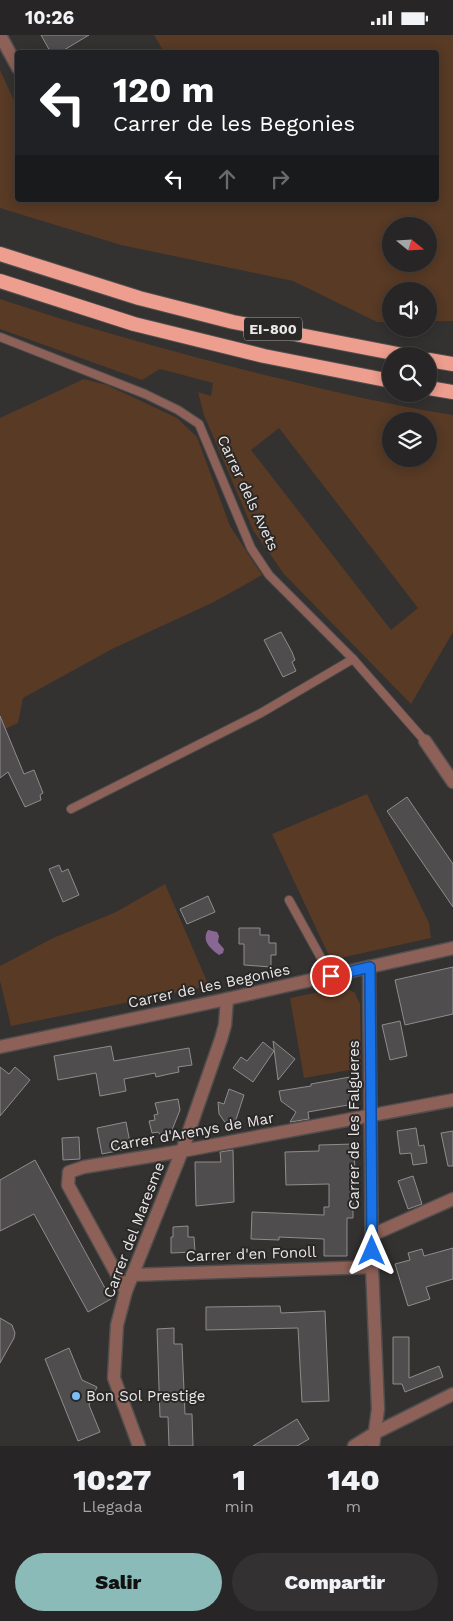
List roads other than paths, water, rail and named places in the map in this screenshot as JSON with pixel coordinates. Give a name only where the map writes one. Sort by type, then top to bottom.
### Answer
[{"type":"highway","name":"EI-800","points":[[0,254],[139,298],[234,322],[382,351]]},
{"type":"highway","name":"EI-800","points":[[0,281],[134,324],[264,356],[382,379]]},
{"type":"highway","points":[[437,361],[452,364]]},
{"type":"highway","points":[[437,389],[453,392]]},
{"type":"street","points":[[0,35],[15,62]]},
{"type":"street","name":"Carrer dels Avets","points":[[425,741],[453,782]]},
{"type":"street","name":"Carrer de les Begonies","points":[[0,1047],[227,999],[453,948]]},
{"type":"street","name":"Carrer de les Falgueres","points":[[370,967],[372,1267],[378,1409],[373,1446]]},
{"type":"street","name":"Carrer del Maresme","points":[[139,1446],[114,1378],[117,1325],[126,1291],[182,1151],[221,1039],[225,1025],[227,999]]},
{"type":"street","name":"Carrer d'Arenys de Mar","points":[[126,1291],[68,1185],[69,1172],[84,1167],[182,1151],[453,1100]]},
{"type":"street","points":[[372,1235],[453,1199]]},
{"type":"street","name":"Carrer d'en Fonoll","points":[[132,1275],[372,1267]]},
{"type":"street","points":[[354,1446],[375,1433],[453,1394]]},
{"type":"lane","name":"Carrer dels Avets","points":[[0,337],[145,394],[178,410],[198,424],[251,548],[269,575],[353,659],[425,741]]},
{"type":"lane","points":[[71,809],[261,713],[353,659]]},
{"type":"lane","points":[[288,900],[331,976]]},
{"type":"place","name":"Bon Sol Prestige","points":[[76,1396]]}]
